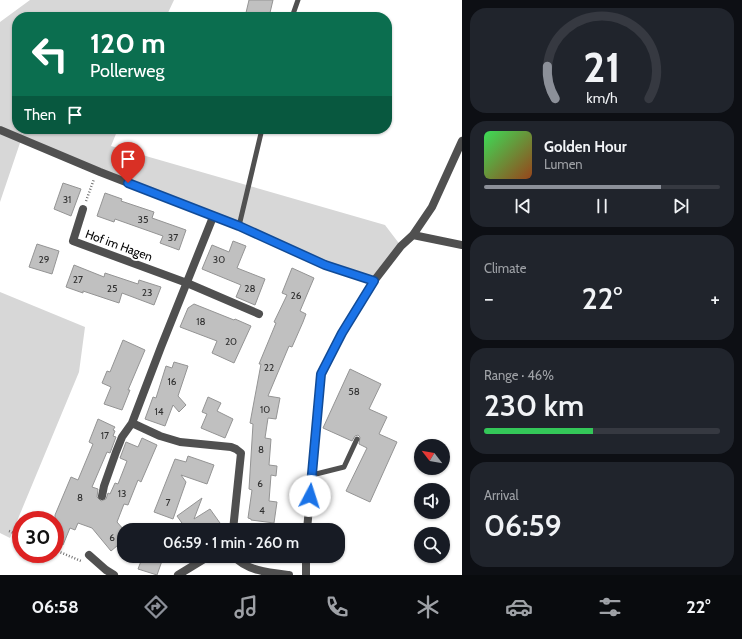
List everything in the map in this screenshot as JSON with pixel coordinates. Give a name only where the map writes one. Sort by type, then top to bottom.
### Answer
[{"type":"street","points":[[0,130],[97,171],[239,226],[325,265],[374,281]]},
{"type":"street","points":[[308,523],[321,374],[342,333],[374,281],[401,246],[413,235],[432,207],[462,141]]},
{"type":"street","name":"Hof im Hagen","points":[[83,209],[73,241],[187,283],[259,314]]},
{"type":"street","points":[[102,496],[104,486],[122,437],[132,422],[160,347],[213,217]]},
{"type":"street","points":[[413,235],[462,245]]},
{"type":"street","points":[[132,422],[160,436],[180,442],[231,447],[241,453],[234,523]]},
{"type":"street","points":[[89,555],[114,575]]},
{"type":"street","points":[[178,575],[198,563]]},
{"type":"street","points":[[244,563],[256,569],[289,575]]},
{"type":"street","points":[[306,563],[306,575]]},
{"type":"lane","points":[[294,12],[298,0]]},
{"type":"lane","points":[[239,226],[261,134]]},
{"type":"lane","points":[[312,475],[344,467],[357,439]]},
{"type":"path","points":[[83,209],[97,171]]},
{"type":"shaded area","points":[[30,0],[174,0],[168,12],[14,12]]},
{"type":"shaded area","points":[[12,13],[12,134],[116,134],[111,146],[385,225],[401,246],[374,281],[21,140],[0,202],[0,22]]},
{"type":"shaded area","points":[[0,292],[85,327],[79,372],[21,511],[12,511],[12,533],[10,538],[0,533]]},
{"type":"building","points":[[249,0],[273,0],[270,12],[246,12]]},
{"type":"building","points":[[63,183],[81,189],[71,216],[54,209]]},
{"type":"building","points":[[105,193],[122,199],[121,201],[154,212],[152,218],[186,230],[179,250],[160,243],[163,236],[115,219],[114,222],[97,216]]},
{"type":"building","points":[[233,241],[246,246],[237,268],[265,279],[255,305],[236,297],[241,285],[202,269],[212,245],[229,252]]},
{"type":"building","points":[[37,244],[59,251],[52,274],[29,267]]},
{"type":"building","points":[[74,265],[104,277],[105,273],[138,284],[139,280],[161,287],[154,305],[122,293],[119,303],[66,287]]},
{"type":"building","points":[[292,268],[314,278],[300,311],[306,314],[303,322],[292,347],[289,346],[268,396],[280,398],[276,419],[268,418],[265,438],[271,439],[269,465],[277,466],[276,476],[271,475],[269,501],[277,502],[274,523],[251,520],[248,518],[252,490],[249,489],[253,424],[250,423],[261,364],[259,364],[276,323],[274,322],[287,295],[282,293]]},
{"type":"building","points":[[194,304],[251,326],[234,363],[212,353],[217,341],[180,327],[188,308]]},
{"type":"building","points":[[123,340],[145,350],[128,390],[130,390],[122,410],[104,404],[111,387],[102,383],[107,371],[110,372]]},
{"type":"building","points":[[174,362],[188,366],[178,396],[186,405],[179,412],[173,405],[165,426],[145,419],[153,397],[156,398],[166,366],[172,368]]},
{"type":"building","points":[[350,369],[381,384],[369,409],[387,417],[379,434],[397,442],[370,502],[346,491],[367,448],[359,444],[360,437],[358,435],[355,436],[352,441],[323,428]]},
{"type":"building","points":[[208,397],[221,403],[217,411],[233,419],[225,438],[201,428],[207,414],[202,412]]},
{"type":"building","points":[[98,419],[115,427],[113,430],[115,431],[113,436],[116,437],[110,453],[107,452],[92,487],[98,489],[97,497],[101,501],[106,499],[108,493],[110,494],[115,483],[118,484],[127,461],[120,458],[126,442],[138,447],[142,438],[157,445],[141,482],[138,480],[128,505],[124,504],[117,522],[117,546],[111,551],[92,528],[78,523],[75,530],[70,528],[64,543],[64,511],[57,511],[71,477],[78,480],[93,444],[89,442]]},
{"type":"building","points":[[188,456],[214,465],[207,484],[181,475],[186,482],[173,519],[154,512],[175,459],[186,462]]},
{"type":"building","points":[[202,498],[194,519],[210,509],[220,523],[182,523],[177,516]]},
{"type":"building","points":[[140,563],[161,563],[157,575],[138,569]]},
{"type":"route","points":[[128,183],[239,226],[325,265],[374,281],[342,333],[321,374],[310,496]]}]
